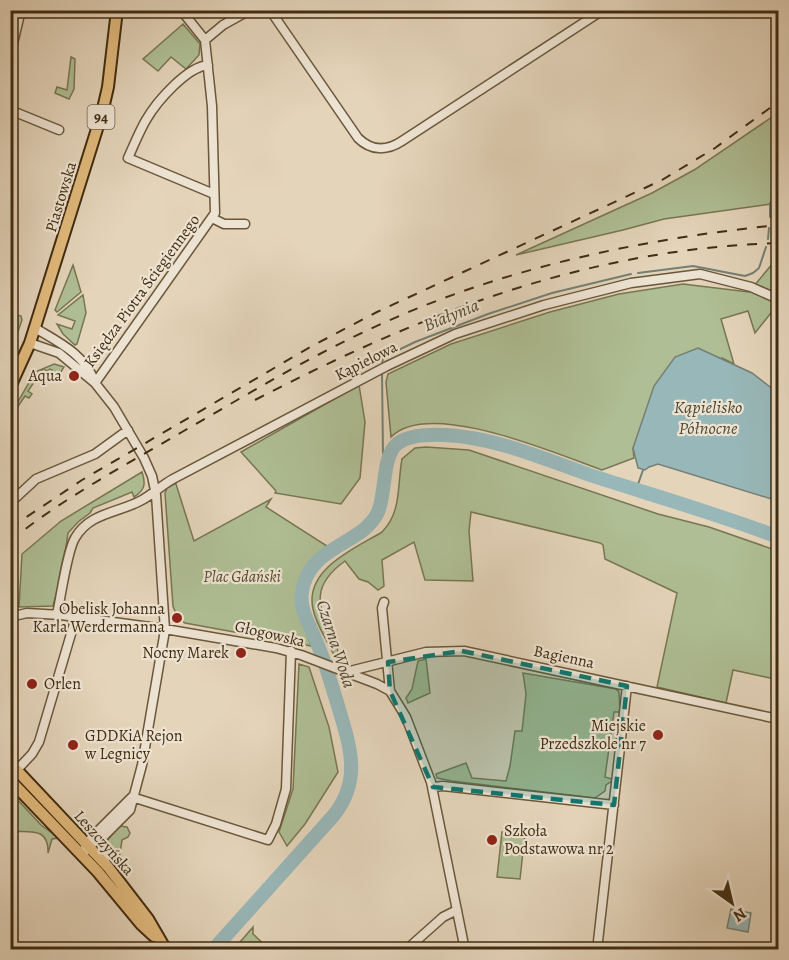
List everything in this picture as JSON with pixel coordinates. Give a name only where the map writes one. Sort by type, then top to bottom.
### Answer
[{"type":"main road","name":"Piastowska","points":[[10,387],[30,343],[102,113],[108,87],[117,10]]},
{"type":"main road","name":"Leszczyńska","points":[[12,772],[108,867],[148,919],[163,946]]},
{"type":"main road","name":"Leszczyńska","points":[[12,772],[69,843],[163,946]]},
{"type":"street","points":[[10,56],[21,10]]},
{"type":"street","points":[[181,10],[205,40],[223,25],[250,10]]},
{"type":"street","points":[[270,10],[357,138],[374,148],[387,148],[402,141],[603,10]]},
{"type":"street","name":"Księdza Piotra Ściegiennego","points":[[95,382],[215,211],[205,40]]},
{"type":"street","points":[[208,65],[198,68],[180,81],[156,106],[141,129],[128,158],[214,194]]},
{"type":"street","points":[[10,110],[59,129]]},
{"type":"street","points":[[212,218],[226,224],[245,224]]},
{"type":"street","name":"Kąpielowa","points":[[57,614],[72,545],[76,536],[97,517],[140,501],[171,479],[377,371],[455,334],[544,305],[631,283],[700,274],[751,287],[778,299]]},
{"type":"street","points":[[35,328],[79,358],[89,368],[95,382]]},
{"type":"street","points":[[30,343],[59,353],[95,382],[128,430],[149,469],[155,491],[165,629],[142,765],[130,810],[87,846],[69,843]]},
{"type":"street","points":[[10,503],[36,479],[95,454],[128,430]]},
{"type":"street","points":[[384,602],[382,607],[390,691],[409,723],[433,787],[465,950]]},
{"type":"street","name":"Głogowska","points":[[10,617],[27,613],[57,614],[165,629],[291,651],[390,691]]},
{"type":"street","points":[[12,772],[34,751],[39,742],[76,617]]},
{"type":"street","points":[[132,797],[268,840],[276,824],[286,789],[291,651]]},
{"type":"street","name":"Bagienna","points":[[342,671],[430,652],[462,651],[778,719]]},
{"type":"street","points":[[597,950],[627,686]]},
{"type":"street","points":[[433,787],[444,786],[614,805]]},
{"type":"street","points":[[76,834],[97,837]]},
{"type":"street","points":[[97,837],[108,867]]},
{"type":"street","points":[[87,846],[87,856],[91,865]]},
{"type":"street","points":[[406,950],[443,916],[457,910]]},
{"type":"highlighted area","points":[[462,651],[627,686],[614,805],[433,787],[390,691],[388,662]]},
{"type":"green space","points":[[183,24],[200,44],[199,55],[186,69],[171,57],[158,71],[143,59]]},
{"type":"green space","points":[[71,57],[75,59],[74,89],[69,99],[55,93],[57,87],[67,90]]},
{"type":"green space","points":[[778,113],[778,203],[664,219],[516,255],[652,193],[694,170]]},
{"type":"green space","points":[[773,263],[778,263],[778,304],[755,333],[748,311],[721,319],[734,364],[722,358],[633,448],[634,458],[602,470],[494,433],[463,426],[434,423],[409,427],[391,437],[386,382],[388,374],[451,344],[550,312],[619,294],[683,284],[749,292]]},
{"type":"green space","points":[[73,265],[81,292],[57,312],[55,310]]},
{"type":"green space","points":[[83,295],[86,313],[75,345],[63,334],[57,324],[72,329],[75,321],[58,315]]},
{"type":"green space","points":[[11,313],[21,316],[22,320],[11,351]]},
{"type":"green space","points":[[54,364],[64,367],[57,378],[52,375],[54,371],[43,369],[28,391],[32,394],[29,398],[25,396],[11,417],[35,372]]},
{"type":"green space","points":[[359,385],[365,422],[360,478],[341,504],[275,493],[276,491],[241,452]]},
{"type":"green space","points":[[415,448],[469,450],[658,514],[709,527],[778,551],[778,685],[770,678],[733,670],[726,703],[657,687],[677,593],[605,559],[603,545],[600,543],[471,512],[469,531],[473,581],[425,580],[414,542],[382,560],[384,586],[378,590],[368,582],[359,579],[345,561],[334,570],[326,580],[320,598],[328,629],[333,642],[337,643],[338,655],[334,655],[314,615],[312,595],[316,582],[334,562],[382,532],[396,507],[402,459]]},
{"type":"green space","points":[[142,472],[144,486],[138,494],[134,497],[132,492],[93,508],[68,533],[63,567],[53,606],[19,607],[22,554],[61,521]]},
{"type":"green space","name":"Plac Gdański","points":[[176,483],[194,541],[271,499],[266,507],[327,546],[313,558],[304,570],[297,592],[301,616],[311,646],[185,623],[177,617],[173,606],[165,493],[167,488]]},
{"type":"green space","points":[[426,659],[430,693],[408,703],[406,698],[412,689],[418,661]]},
{"type":"green space","points":[[299,664],[309,667],[329,727],[338,772],[305,824],[287,846],[279,832],[293,789]]},
{"type":"green space","points":[[523,673],[616,689],[619,692],[620,712],[614,712],[605,777],[612,781],[606,785],[605,791],[595,798],[437,778],[436,774],[466,763],[472,778],[506,781],[515,731],[522,731],[526,694]]},
{"type":"green space","points":[[10,796],[16,798],[41,825],[59,838],[52,839],[48,853],[45,838],[41,835],[11,831]]},
{"type":"green space","points":[[119,826],[127,827],[130,833],[122,840],[119,860],[127,865],[124,869],[106,842]]},
{"type":"green space","points":[[502,832],[525,834],[520,879],[497,877]]},
{"type":"green space","points":[[253,927],[253,934],[269,949],[234,949]]},
{"type":"water","name":"Kąpielisko Północne","points":[[698,348],[752,373],[778,393],[778,501],[658,464],[645,470],[638,468],[633,448],[654,386],[675,357]]},
{"type":"water","points":[[731,909],[751,913],[748,932],[727,928]]},
{"type":"waterway","name":"Białynia","points":[[770,217],[770,203],[778,193]]},
{"type":"waterway","name":"Białynia","points":[[768,239],[769,228]]},
{"type":"waterway","name":"Białynia","points":[[638,273],[693,266],[745,276],[759,268],[766,247]]},
{"type":"waterway","name":"Białynia","points":[[382,366],[383,358],[388,355],[488,314],[552,293],[631,274]]},
{"type":"waterway","name":"Białynia","points":[[382,372],[383,453],[388,460]]},
{"type":"waterway","name":"Czarna Woda","points":[[213,950],[334,815],[349,787],[351,773],[349,744],[325,664],[304,612],[302,592],[307,576],[315,564],[371,523],[378,512],[389,457],[397,444],[424,435],[458,436],[492,442],[778,537]]},
{"type":"waterway","points":[[636,490],[643,470]]},
{"type":"railway","points":[[10,528],[82,480],[312,346],[377,312],[662,180],[715,148],[778,102]]},
{"type":"railway","points":[[10,541],[30,525],[94,483],[256,389],[355,336],[429,304],[477,286],[575,258],[676,238],[778,225]]},
{"type":"railway","points":[[255,400],[381,340],[508,291],[573,272],[639,258],[708,248],[778,243]]},
{"type":"place","name":"Aqua","points":[[74,376]]},
{"type":"place","name":"Obelisk Johanna Karla Werdermanna","points":[[177,618]]},
{"type":"place","name":"Nocny Marek","points":[[241,653]]},
{"type":"place","name":"Orlen","points":[[32,684]]},
{"type":"place","name":"Miejskie Przedszkole nr 7","points":[[658,735]]},
{"type":"place","name":"GDDKiA Rejon w Legnicy","points":[[73,745]]},
{"type":"place","name":"Szkoła Podstawowa nr 2","points":[[492,840]]}]
